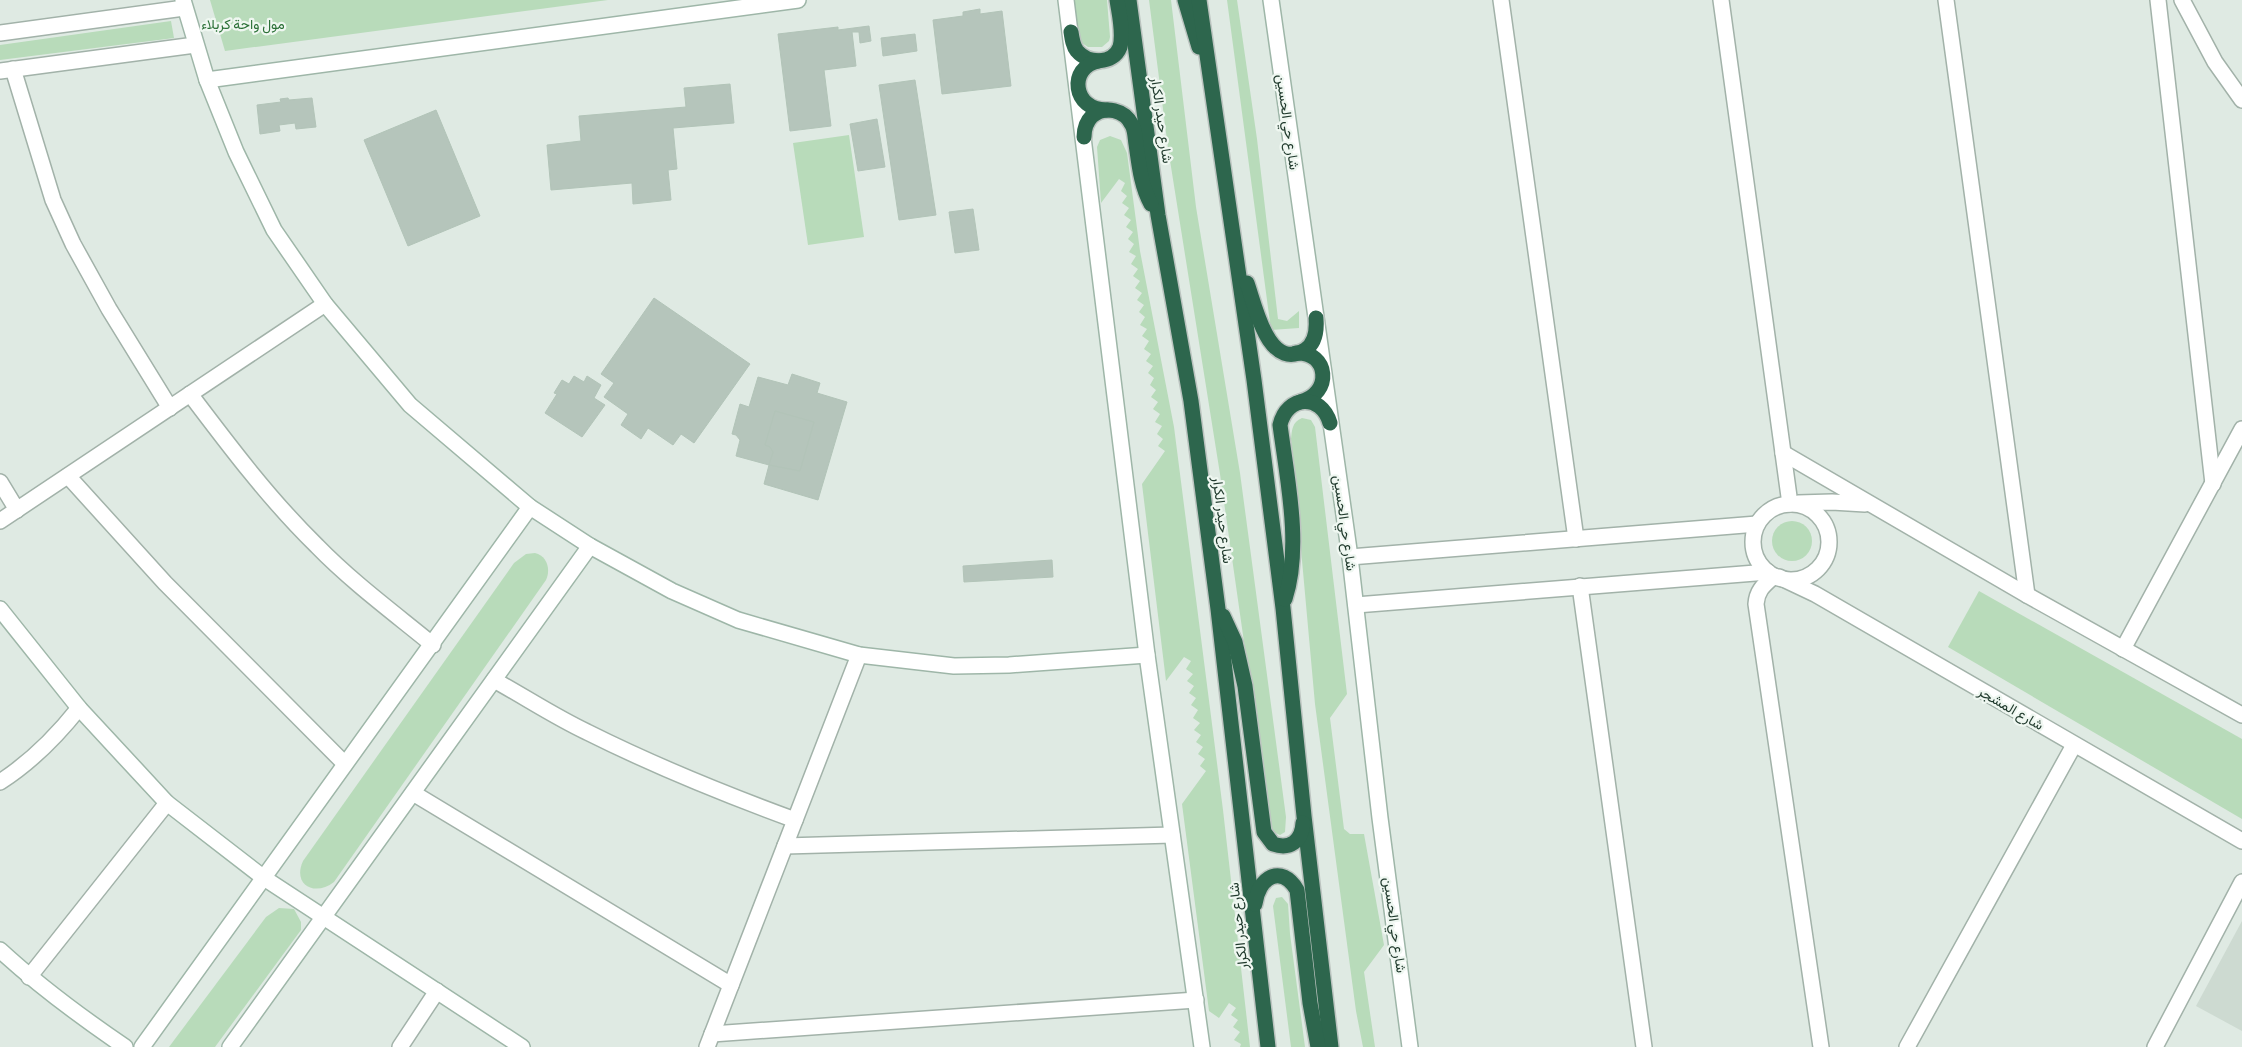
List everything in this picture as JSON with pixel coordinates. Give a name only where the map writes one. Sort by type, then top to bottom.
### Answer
[{"type":"highway","points":[[1117,0],[1121,31],[1119,48],[1111,57],[1088,65],[1083,70],[1078,90],[1084,102],[1089,106],[1123,114],[1132,125],[1144,189],[1158,215]]},
{"type":"highway","name":"شارع حيدر الكرار","points":[[1129,0],[1158,215],[1191,401],[1218,608],[1268,1047]]},
{"type":"highway","points":[[1185,0],[1213,91]]},
{"type":"highway","points":[[1199,0],[1237,255],[1283,608],[1304,816],[1331,1047]]},
{"type":"highway","points":[[1071,32],[1078,52],[1085,58],[1099,61]]},
{"type":"highway","points":[[1084,137],[1084,130],[1090,118],[1102,111],[1109,110]]},
{"type":"highway","points":[[1237,255],[1267,338],[1278,350],[1308,354],[1314,358],[1319,363],[1323,376],[1321,389],[1317,394],[1312,399],[1299,402],[1286,410],[1280,424],[1292,534],[1291,571],[1283,608]]},
{"type":"highway","points":[[1296,353],[1309,347],[1314,340],[1316,318]]},
{"type":"highway","points":[[1299,402],[1312,402],[1319,406],[1328,416],[1330,423]]},
{"type":"highway","points":[[1218,608],[1228,625],[1240,659],[1264,832],[1273,844],[1280,847],[1288,846],[1295,843],[1303,830],[1304,816]]},
{"type":"highway","points":[[1254,923],[1256,896],[1262,883],[1273,876],[1281,876],[1293,883],[1297,890],[1310,1003],[1318,1047]]},
{"type":"street","points":[[208,80],[798,0]]},
{"type":"street","points":[[1066,0],[1147,655],[1202,1047]]},
{"type":"street","name":"شارع حي الحسين","points":[[1271,0],[1350,557],[1410,1047]]},
{"type":"street","points":[[1501,0],[1576,539]]},
{"type":"street","points":[[1721,0],[1783,453],[1792,504]]},
{"type":"street","points":[[1946,0],[2027,595]]},
{"type":"street","points":[[2158,0],[2212,484]]},
{"type":"street","points":[[2182,0],[2214,62],[2242,100]]},
{"type":"street","points":[[0,34],[184,4],[195,45],[236,152],[274,230],[325,304],[410,405],[530,507],[590,546],[672,591],[738,620],[859,655],[901,661],[963,666],[1009,665],[1147,655]]},
{"type":"street","points":[[170,408],[109,309],[73,244],[53,200],[6,70],[195,45]]},
{"type":"street","points":[[0,521],[325,304]]},
{"type":"street","points":[[190,394],[264,489],[317,547],[366,591],[433,645]]},
{"type":"street","points":[[2123,649],[2242,429]]},
{"type":"street","points":[[1783,453],[2027,595],[2242,715]]},
{"type":"street","points":[[68,476],[165,583],[346,764]]},
{"type":"street","points":[[0,482],[17,510]]},
{"type":"street","points":[[1774,575],[1755,555],[1753,534],[1757,524],[1771,509],[1792,504],[1832,502],[1871,504]]},
{"type":"street","points":[[1356,605],[1580,586],[1774,575],[1790,580],[1802,578],[1812,573],[1821,565],[1829,543],[1828,532],[1823,521],[1810,509],[1792,504]]},
{"type":"street","points":[[142,1047],[433,645],[530,507]]},
{"type":"street","points":[[1350,557],[1757,524]]},
{"type":"street","points":[[230,1047],[590,546]]},
{"type":"street","points":[[1774,575],[1761,587],[1757,594],[1756,604],[1821,1047]]},
{"type":"street","name":"شارع المشجر","points":[[1774,575],[1809,590],[2242,841]]},
{"type":"street","points":[[1580,586],[1644,1047]]},
{"type":"street","points":[[0,609],[78,708],[167,803],[264,878],[522,1047]]},
{"type":"street","points":[[859,655],[710,1040],[1196,1000]]},
{"type":"street","points":[[494,680],[585,732],[660,767],[726,795],[795,820]]},
{"type":"street","points":[[0,782],[32,759],[57,734],[78,708]]},
{"type":"street","points":[[1907,1047],[2074,745]]},
{"type":"street","points":[[413,792],[731,985]]},
{"type":"street","points":[[29,976],[167,803]]},
{"type":"street","points":[[785,846],[1172,835]]},
{"type":"street","points":[[2155,1047],[2242,882]]},
{"type":"street","points":[[0,950],[29,976],[125,1047]]},
{"type":"street","points":[[400,1047],[437,991]]},
{"type":"shaded area","points":[[2242,921],[2242,1031],[2196,1006]]},
{"type":"green space","name":"مول واحة كربلاء","points":[[210,0],[608,0],[225,51]]},
{"type":"green space","points":[[1074,0],[1107,0],[1110,37],[1109,41],[1102,47],[1088,47],[1082,43]]},
{"type":"green space","points":[[1149,0],[1171,0],[1196,207],[1240,473],[1286,817],[1285,832],[1280,835],[1271,831],[1220,474],[1168,148]]},
{"type":"green space","points":[[1227,0],[1237,0],[1257,139],[1278,319],[1287,321],[1299,311],[1299,328],[1271,330]]},
{"type":"green space","points":[[171,21],[174,38],[0,60],[0,45]]},
{"type":"green space","points":[[849,135],[864,237],[808,245],[793,143]]},
{"type":"green space","points":[[1110,136],[1121,140],[1127,153],[1140,251],[1174,427],[1223,810],[1250,1047],[1240,1047],[1241,1044],[1234,1040],[1240,1032],[1233,1027],[1238,1020],[1231,1015],[1236,1008],[1229,1003],[1219,1018],[1209,1011],[1182,804],[1206,771],[1200,766],[1205,759],[1198,754],[1203,747],[1196,742],[1201,735],[1194,730],[1200,723],[1193,718],[1198,710],[1191,705],[1196,698],[1189,693],[1194,686],[1187,681],[1193,674],[1186,669],[1191,661],[1184,657],[1166,681],[1142,484],[1165,451],[1158,446],[1163,439],[1157,434],[1162,426],[1155,422],[1160,414],[1153,409],[1158,402],[1151,397],[1156,390],[1150,385],[1154,378],[1148,373],[1153,366],[1146,361],[1151,354],[1144,349],[1149,341],[1142,336],[1147,329],[1140,325],[1145,317],[1139,312],[1144,305],[1137,300],[1142,293],[1135,288],[1140,281],[1133,276],[1138,269],[1131,264],[1136,256],[1129,252],[1134,244],[1128,239],[1133,232],[1126,227],[1131,220],[1124,215],[1129,208],[1122,203],[1127,196],[1121,191],[1125,183],[1119,179],[1101,203],[1097,147],[1100,140]]},
{"type":"green space","points":[[1302,418],[1311,420],[1315,427],[1347,694],[1330,718],[1344,829],[1350,834],[1364,834],[1384,945],[1364,972],[1375,1047],[1363,1047],[1356,1011],[1315,704],[1291,439],[1294,424]]},
{"type":"green space","points":[[1792,521],[1806,527],[1812,541],[1806,555],[1792,561],[1778,555],[1772,541],[1778,527]]},
{"type":"green space","points":[[535,553],[542,557],[547,564],[546,580],[334,882],[320,888],[307,886],[301,877],[300,869],[303,861],[514,563],[526,554]]},
{"type":"green space","points":[[1979,591],[2242,739],[2242,819],[1948,647]]},
{"type":"green space","points":[[1282,897],[1288,904],[1290,934],[1305,1047],[1291,1047],[1273,906],[1276,898]]},
{"type":"green space","points":[[279,908],[294,909],[301,922],[301,930],[215,1047],[169,1047],[266,917]]},
{"type":"building","points":[[980,9],[980,14],[1002,11],[1011,86],[942,94],[933,20],[963,16],[963,12]]},
{"type":"building","points":[[869,26],[871,41],[860,43],[859,32],[852,32],[856,66],[824,70],[831,126],[790,131],[778,34],[838,27],[838,30]]},
{"type":"building","points":[[915,34],[917,51],[883,56],[881,38]]},
{"type":"building","points":[[915,80],[936,215],[899,220],[879,85]]},
{"type":"building","points":[[730,84],[734,123],[673,128],[677,169],[668,170],[671,200],[633,204],[632,183],[551,190],[547,145],[581,141],[579,116],[686,107],[684,88]]},
{"type":"building","points":[[288,98],[289,100],[312,98],[316,127],[296,129],[295,123],[279,125],[280,131],[260,134],[257,105],[281,102],[280,99]]},
{"type":"building","points":[[436,110],[480,216],[408,246],[364,140]]},
{"type":"building","points":[[877,119],[885,167],[858,171],[850,124]]},
{"type":"building","points":[[973,209],[979,250],[955,253],[949,212]]},
{"type":"building","points":[[654,298],[750,364],[694,443],[681,434],[673,445],[648,428],[641,439],[621,425],[628,414],[604,397],[614,383],[601,374]]},
{"type":"building","points":[[792,374],[820,383],[817,393],[847,402],[818,500],[764,484],[769,465],[736,456],[740,440],[736,435],[732,434],[740,404],[749,407],[758,377],[788,385]]},
{"type":"building","points":[[574,376],[584,382],[587,376],[601,385],[594,398],[605,405],[582,437],[545,413],[557,394],[554,393],[562,380],[569,384]]},
{"type":"building","points":[[775,411],[814,422],[800,471],[769,465],[773,452],[770,447],[765,445]]},
{"type":"building","points":[[1052,560],[1053,577],[964,582],[963,566]]}]
